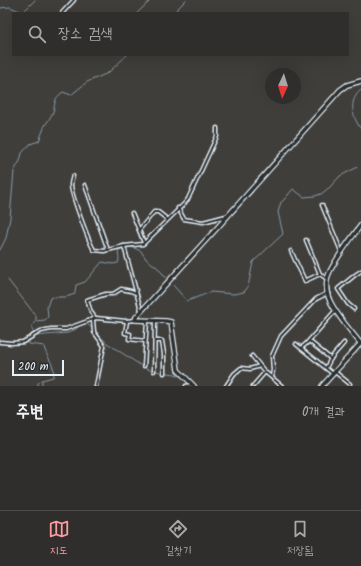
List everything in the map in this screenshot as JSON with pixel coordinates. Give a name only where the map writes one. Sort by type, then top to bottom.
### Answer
[{"type":"street","points":[[63,12],[74,0]]},
{"type":"street","points":[[135,320],[140,311],[228,216],[340,90],[347,85],[361,81]]},
{"type":"street","points":[[73,176],[71,184],[73,193],[92,248],[95,251],[144,243],[178,208],[186,202],[216,140],[217,128]]},
{"type":"street","points":[[84,185],[108,250]]},
{"type":"street","points":[[322,205],[342,252]]},
{"type":"street","points":[[178,208],[184,219],[201,222],[228,216]]},
{"type":"street","points":[[139,230],[154,212],[158,212],[167,220]]},
{"type":"street","points":[[132,213],[144,243]]},
{"type":"street","points":[[322,386],[361,343],[331,303],[326,279],[342,252],[361,225]]},
{"type":"street","points":[[306,240],[320,274],[326,279]]},
{"type":"street","points":[[124,246],[140,311]]},
{"type":"street","points":[[291,251],[305,281],[320,274]]},
{"type":"street","points":[[354,309],[338,290],[361,271]]},
{"type":"street","points":[[96,386],[104,343],[93,330],[94,319],[87,300],[106,294],[113,294],[121,289],[136,293]]},
{"type":"street","points":[[272,377],[272,356],[281,336],[315,300],[328,293]]},
{"type":"street","points":[[301,348],[336,310]]},
{"type":"street","points":[[0,342],[22,342],[41,330],[66,329],[94,319],[127,321],[166,320],[172,323],[178,370],[193,386]]},
{"type":"street","points":[[127,321],[125,333],[130,334],[129,339],[145,341]]},
{"type":"street","points":[[144,366],[147,321]]},
{"type":"street","points":[[154,371],[155,321]]},
{"type":"street","points":[[155,341],[162,341],[164,373]]},
{"type":"street","points":[[309,341],[331,359]]},
{"type":"street","points":[[326,368],[331,359],[344,343]]},
{"type":"street","points":[[296,344],[326,368],[350,384]]},
{"type":"street","points":[[252,356],[264,372],[272,377],[281,386]]},
{"type":"street","points":[[226,386],[234,374],[241,368],[250,369],[260,366]]},
{"type":"street","points":[[253,386],[264,372]]},
{"type":"street","points":[[186,386],[193,386]]},
{"type":"waterway","points":[[24,11],[35,0]]},
{"type":"waterway","points":[[138,12],[151,0]]},
{"type":"waterway","points":[[174,12],[186,0]]},
{"type":"waterway","points":[[0,8],[10,7],[22,12]]},
{"type":"waterway","points":[[44,127],[52,114],[55,101],[60,94],[63,92],[71,95],[87,82],[108,73],[126,56]]},
{"type":"waterway","points":[[361,90],[354,99],[353,104],[355,119],[361,129]]},
{"type":"waterway","points":[[0,250],[6,238],[10,218],[14,171],[20,161],[22,153],[30,144],[39,141],[44,128]]},
{"type":"waterway","points":[[282,202],[293,189],[304,197],[321,194],[340,176],[358,167]]},
{"type":"waterway","points":[[173,285],[187,301],[211,292],[234,294],[244,292],[248,287],[253,262],[283,234],[278,212],[281,202]]},
{"type":"waterway","points":[[129,246],[141,251],[146,259],[157,267],[168,280]]},
{"type":"waterway","points":[[75,293],[76,285],[85,282],[102,262],[113,264],[118,263],[118,252],[122,247]]},
{"type":"waterway","points":[[8,280],[36,316],[36,321]]},
{"type":"waterway","points":[[55,297],[66,297],[75,294]]},
{"type":"waterway","points":[[34,334],[32,325],[36,321],[45,320],[48,317],[47,307],[50,298],[53,297]]},
{"type":"waterway","points":[[83,324],[87,324],[93,329]]},
{"type":"waterway","points":[[34,336],[68,333],[80,325]]},
{"type":"waterway","points":[[94,330],[107,343],[143,367]]},
{"type":"waterway","points":[[29,340],[29,344],[44,346],[52,365],[54,373],[53,377],[42,380],[42,386]]},
{"type":"waterway","points":[[144,367],[152,371]]},
{"type":"waterway","points":[[154,371],[175,374],[184,378]]},
{"type":"waterway","points":[[37,386],[39,382]]}]
